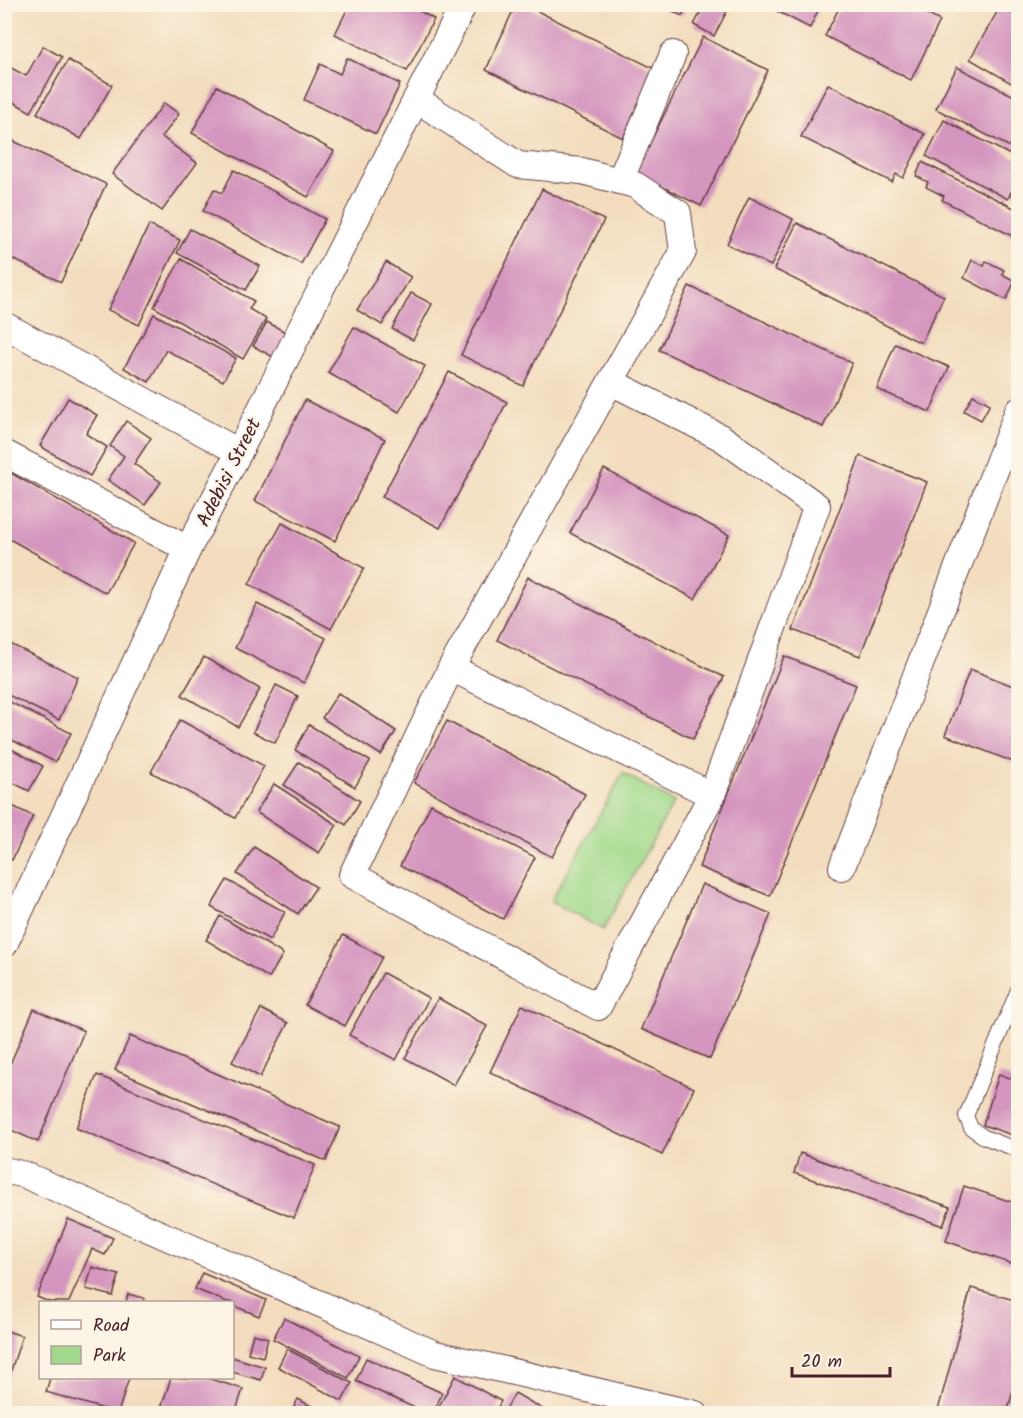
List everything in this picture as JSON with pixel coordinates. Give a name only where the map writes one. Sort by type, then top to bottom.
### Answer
[{"type":"street","name":"Adebisi Street","points":[[4,945],[188,549],[464,4]]},
{"type":"street","points":[[620,181],[673,54]]},
{"type":"street","points":[[416,99],[518,165],[582,171],[635,185],[678,213],[683,252],[451,668],[352,875],[598,1007],[712,795],[817,506],[722,438],[611,382]]},
{"type":"street","points":[[4,325],[239,452]]},
{"type":"street","points":[[842,867],[1018,411]]},
{"type":"street","points":[[4,453],[188,549]]},
{"type":"street","points":[[451,668],[712,795]]},
{"type":"street","points":[[4,1170],[25,1175],[435,1354],[696,1413]]},
{"type":"lane","points":[[1018,990],[966,1116],[971,1128],[984,1137],[1018,1150]]},
{"type":"green space","points":[[623,773],[674,802],[603,930],[551,901]]},
{"type":"building","points":[[350,4],[407,4],[434,19],[407,71],[335,34]]},
{"type":"building","points":[[516,4],[523,4],[655,69],[623,138],[486,70]]},
{"type":"building","points":[[659,4],[688,4],[682,16]]},
{"type":"building","points":[[705,4],[715,4],[727,11],[714,36],[694,25]]},
{"type":"building","points":[[763,4],[821,4],[810,28]]},
{"type":"building","points":[[841,4],[917,4],[915,8],[940,21],[911,80],[825,36]]},
{"type":"building","points":[[1000,7],[1018,17],[1018,87],[970,59]]},
{"type":"building","points":[[703,37],[768,70],[701,206],[635,173]]},
{"type":"building","points":[[43,46],[62,57],[31,112],[4,97],[4,64],[26,76]]},
{"type":"building","points":[[347,58],[400,84],[376,134],[304,100],[320,64],[340,74]]},
{"type":"building","points":[[68,60],[112,85],[81,139],[37,113]]},
{"type":"building","points":[[957,67],[1018,98],[1018,151],[936,109]]},
{"type":"building","points":[[828,84],[925,134],[903,178],[896,174],[892,182],[801,137]]},
{"type":"building","points":[[217,86],[334,151],[308,197],[192,133]]},
{"type":"building","points":[[164,103],[179,114],[162,137],[197,163],[162,211],[112,174]]},
{"type":"building","points":[[944,120],[1018,159],[1018,196],[1011,192],[1008,199],[926,156]]},
{"type":"building","points":[[9,139],[106,184],[61,282],[4,255],[4,148]]},
{"type":"building","points":[[922,162],[1018,210],[1018,239],[942,200],[944,196],[926,187],[928,182],[916,176]]},
{"type":"building","points":[[234,170],[325,219],[301,264],[203,211],[214,189],[222,193]]},
{"type":"building","points":[[542,189],[604,220],[523,386],[461,355]]},
{"type":"building","points":[[749,197],[793,219],[771,266],[727,244]]},
{"type":"building","points":[[797,223],[944,296],[921,343],[774,269]]},
{"type":"building","points":[[149,225],[180,240],[139,325],[108,310]]},
{"type":"building","points":[[190,229],[260,266],[246,290],[177,253]]},
{"type":"building","points":[[181,259],[254,301],[249,309],[266,319],[243,359],[154,307]]},
{"type":"building","points":[[972,260],[984,266],[986,261],[1004,270],[1002,274],[1015,281],[1006,300],[964,278]]},
{"type":"building","points":[[386,262],[411,277],[382,325],[357,310]]},
{"type":"building","points":[[689,286],[852,363],[823,427],[659,350]]},
{"type":"building","points":[[411,293],[432,304],[413,340],[392,329]]},
{"type":"building","points":[[154,314],[236,358],[223,381],[166,350],[149,382],[124,368]]},
{"type":"building","points":[[267,322],[289,334],[275,358],[253,346]]},
{"type":"building","points":[[354,327],[425,366],[399,412],[328,373]]},
{"type":"building","points":[[895,344],[949,367],[930,412],[877,389]]},
{"type":"building","points":[[449,372],[507,402],[440,528],[382,497]]},
{"type":"building","points":[[973,395],[990,404],[981,420],[964,411]]},
{"type":"building","points":[[68,398],[97,415],[86,434],[107,447],[90,476],[40,446]]},
{"type":"building","points":[[305,400],[385,439],[335,541],[255,501]]},
{"type":"building","points":[[126,421],[151,438],[134,464],[161,482],[145,505],[108,480],[124,456],[110,446]]},
{"type":"building","points":[[860,456],[927,482],[860,656],[793,630]]},
{"type":"building","points":[[604,469],[729,535],[695,599],[570,533]]},
{"type":"building","points":[[9,472],[134,543],[106,593],[4,536],[4,481]]},
{"type":"building","points":[[282,523],[364,568],[331,629],[249,584]]},
{"type":"building","points":[[528,577],[724,677],[693,739],[497,640]]},
{"type":"building","points":[[257,604],[326,638],[304,683],[235,648]]},
{"type":"building","points":[[4,641],[78,677],[59,720],[4,693]]},
{"type":"building","points":[[784,656],[856,685],[770,896],[699,867]]},
{"type":"building","points":[[204,657],[260,689],[238,727],[182,695]]},
{"type":"building","points":[[970,669],[1018,688],[1018,764],[945,735]]},
{"type":"building","points":[[276,685],[298,696],[275,743],[253,732]]},
{"type":"building","points":[[338,693],[396,731],[381,755],[322,718]]},
{"type":"building","points":[[4,699],[71,733],[55,762],[4,736]]},
{"type":"building","points":[[180,720],[264,766],[235,818],[151,772]]},
{"type":"building","points":[[447,721],[585,794],[552,857],[414,783]]},
{"type":"building","points":[[309,725],[370,761],[355,787],[295,750]]},
{"type":"building","points":[[4,745],[43,766],[29,791],[4,778]]},
{"type":"building","points":[[299,762],[360,801],[346,825],[284,785]]},
{"type":"building","points":[[274,784],[337,825],[319,853],[256,812]]},
{"type":"building","points":[[4,802],[33,816],[12,860],[4,857]]},
{"type":"building","points":[[431,804],[535,857],[503,919],[400,866]]},
{"type":"building","points":[[254,847],[316,887],[298,914],[237,874]]},
{"type":"building","points":[[227,880],[285,912],[270,940],[211,907]]},
{"type":"building","points":[[702,884],[771,914],[710,1059],[641,1029]]},
{"type":"building","points":[[220,916],[283,954],[269,978],[206,940]]},
{"type":"building","points":[[343,935],[382,957],[345,1026],[305,1005]]},
{"type":"building","points":[[383,973],[429,998],[396,1060],[349,1035]]},
{"type":"building","points":[[438,998],[487,1026],[454,1085],[405,1058]]},
{"type":"building","points":[[522,1005],[694,1088],[662,1155],[490,1072]]},
{"type":"building","points":[[34,1009],[84,1031],[38,1142],[4,1127],[4,1078]]},
{"type":"building","points":[[261,1009],[288,1023],[260,1077],[232,1062]]},
{"type":"building","points":[[130,1036],[340,1127],[326,1161],[115,1070]]},
{"type":"building","points":[[999,1074],[1018,1081],[1018,1137],[983,1125]]},
{"type":"building","points":[[97,1075],[315,1165],[294,1218],[76,1128]]},
{"type":"building","points":[[800,1153],[950,1207],[943,1226],[794,1173]]},
{"type":"building","points":[[964,1186],[1018,1204],[1018,1266],[946,1241]]},
{"type":"building","points":[[68,1219],[113,1238],[105,1255],[92,1249],[69,1301],[47,1301],[37,1297]]},
{"type":"building","points":[[92,1267],[119,1275],[113,1296],[86,1289]]},
{"type":"building","points":[[202,1273],[266,1300],[259,1316],[234,1306],[234,1301],[225,1301],[195,1289]]},
{"type":"building","points":[[971,1288],[1018,1301],[1018,1371],[1007,1414],[937,1414]]},
{"type":"building","points":[[128,1294],[144,1298],[143,1301],[126,1301]]},
{"type":"building","points":[[284,1318],[359,1356],[348,1378],[273,1339]]},
{"type":"building","points":[[4,1330],[22,1336],[7,1383],[4,1383]]},
{"type":"building","points":[[253,1334],[268,1338],[263,1357],[248,1353]]},
{"type":"building","points":[[287,1349],[352,1383],[342,1401],[278,1367]]},
{"type":"building","points":[[234,1358],[265,1367],[261,1380],[234,1373]]},
{"type":"building","points":[[366,1358],[442,1393],[433,1414],[428,1414],[356,1381]]},
{"type":"building","points":[[455,1376],[501,1401],[494,1414],[435,1414]]},
{"type":"building","points":[[50,1379],[129,1379],[118,1413],[46,1392]]},
{"type":"building","points":[[171,1379],[210,1379],[243,1389],[235,1414],[159,1414]]},
{"type":"building","points":[[515,1393],[551,1414],[503,1414]]},
{"type":"building","points":[[298,1399],[322,1412],[321,1414],[290,1414]]},
{"type":"building","points":[[793,1407],[818,1413],[818,1414],[791,1414]]}]
